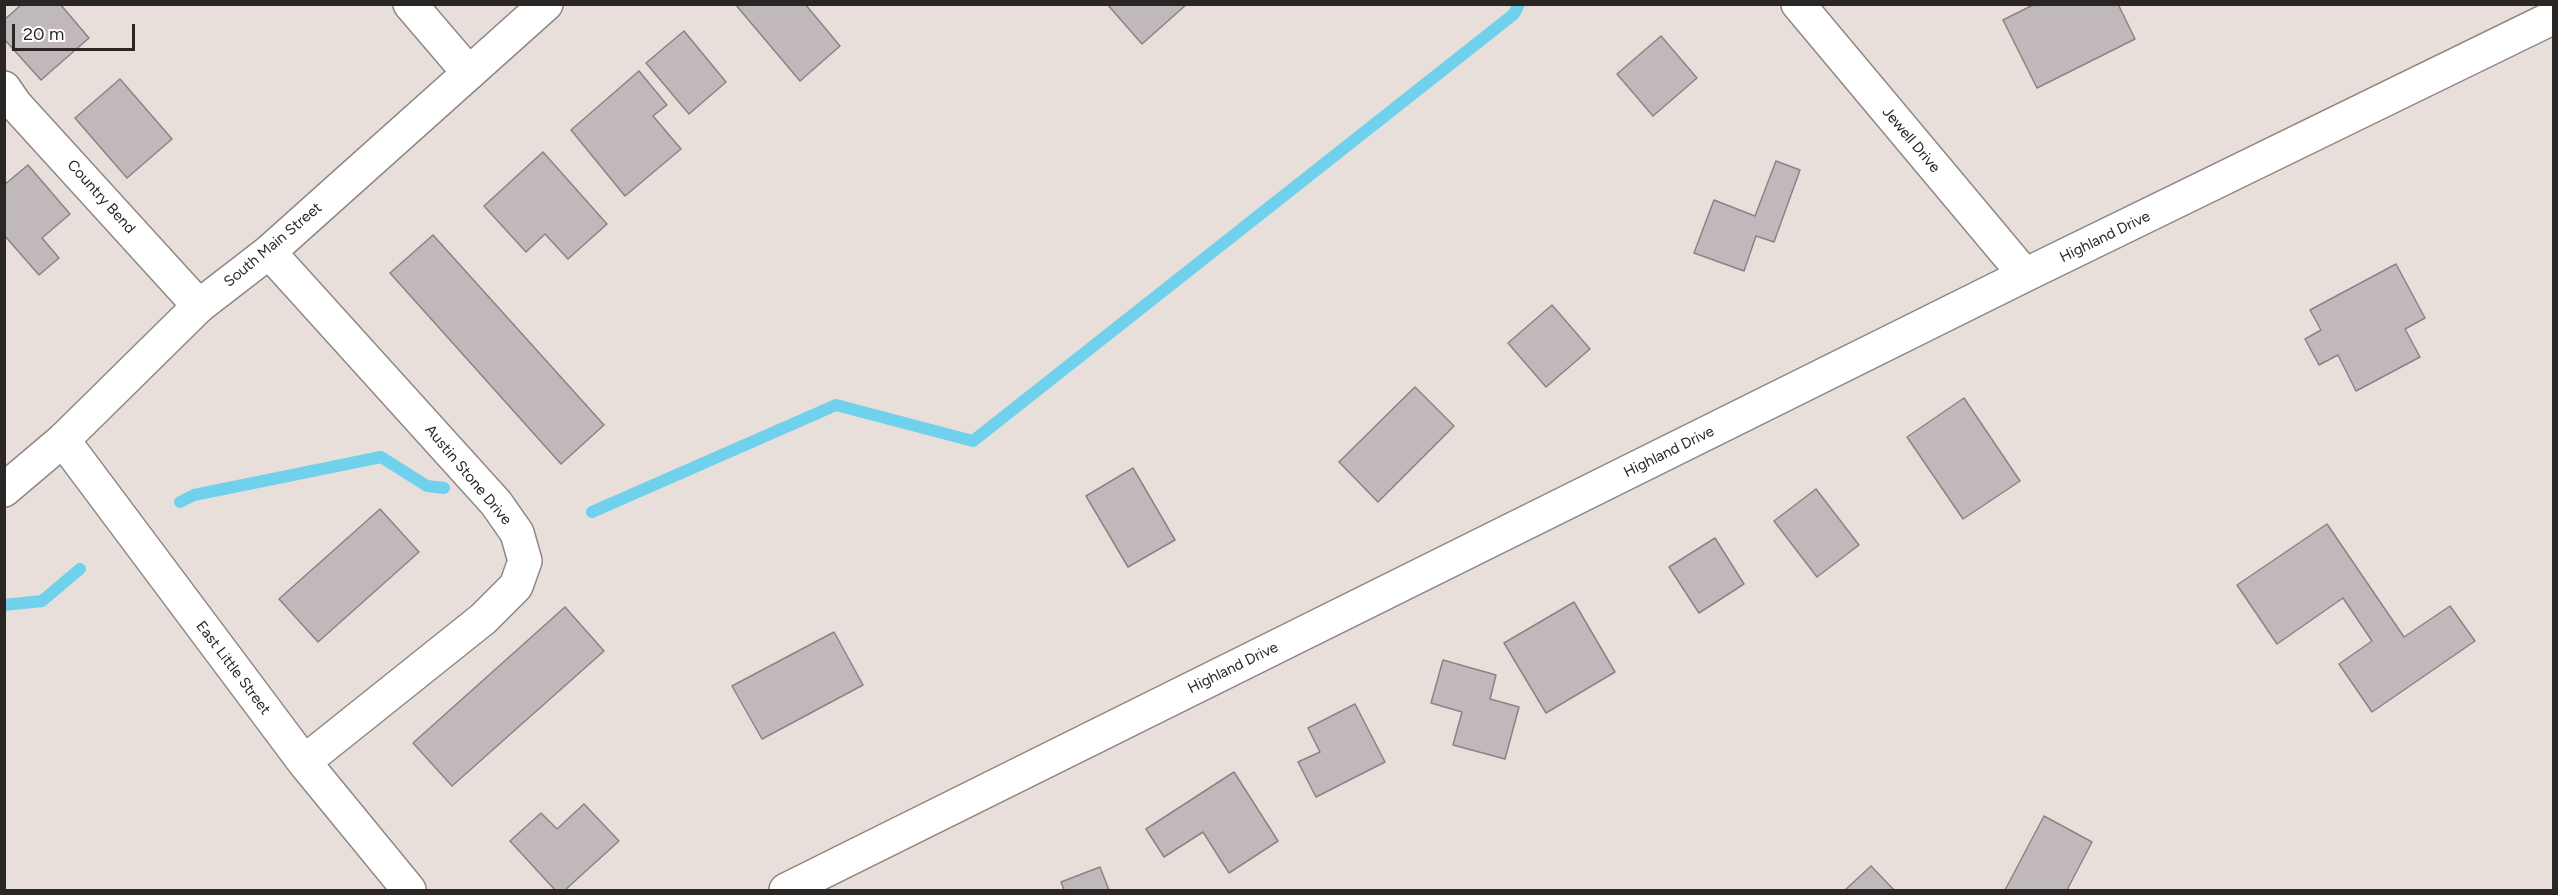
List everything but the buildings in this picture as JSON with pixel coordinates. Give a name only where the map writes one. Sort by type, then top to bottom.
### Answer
[{"type":"street","points":[[410,4],[469,73]]},
{"type":"street","name":"South Main Street","points":[[4,490],[63,441],[199,306],[270,252],[546,4]]},
{"type":"street","name":"Jewell Drive","points":[[1798,4],[2025,275]]},
{"type":"street","name":"Highland Drive","points":[[786,891],[2025,275],[2553,17]]},
{"type":"street","name":"Country Bend","points":[[4,88],[15,104],[199,306]]},
{"type":"street","name":"Austin Stone Drive","points":[[270,252],[496,503],[517,533],[525,561],[516,586],[483,619],[304,762]]},
{"type":"street","name":"East Little Street","points":[[63,441],[304,762],[410,891]]},
{"type":"waterway","points":[[592,512],[836,405],[973,441],[1514,14],[1519,4]]},
{"type":"waterway","points":[[180,502],[194,495],[381,457],[427,486],[444,488]]},
{"type":"waterway","points":[[4,605],[42,601],[80,569]]}]
